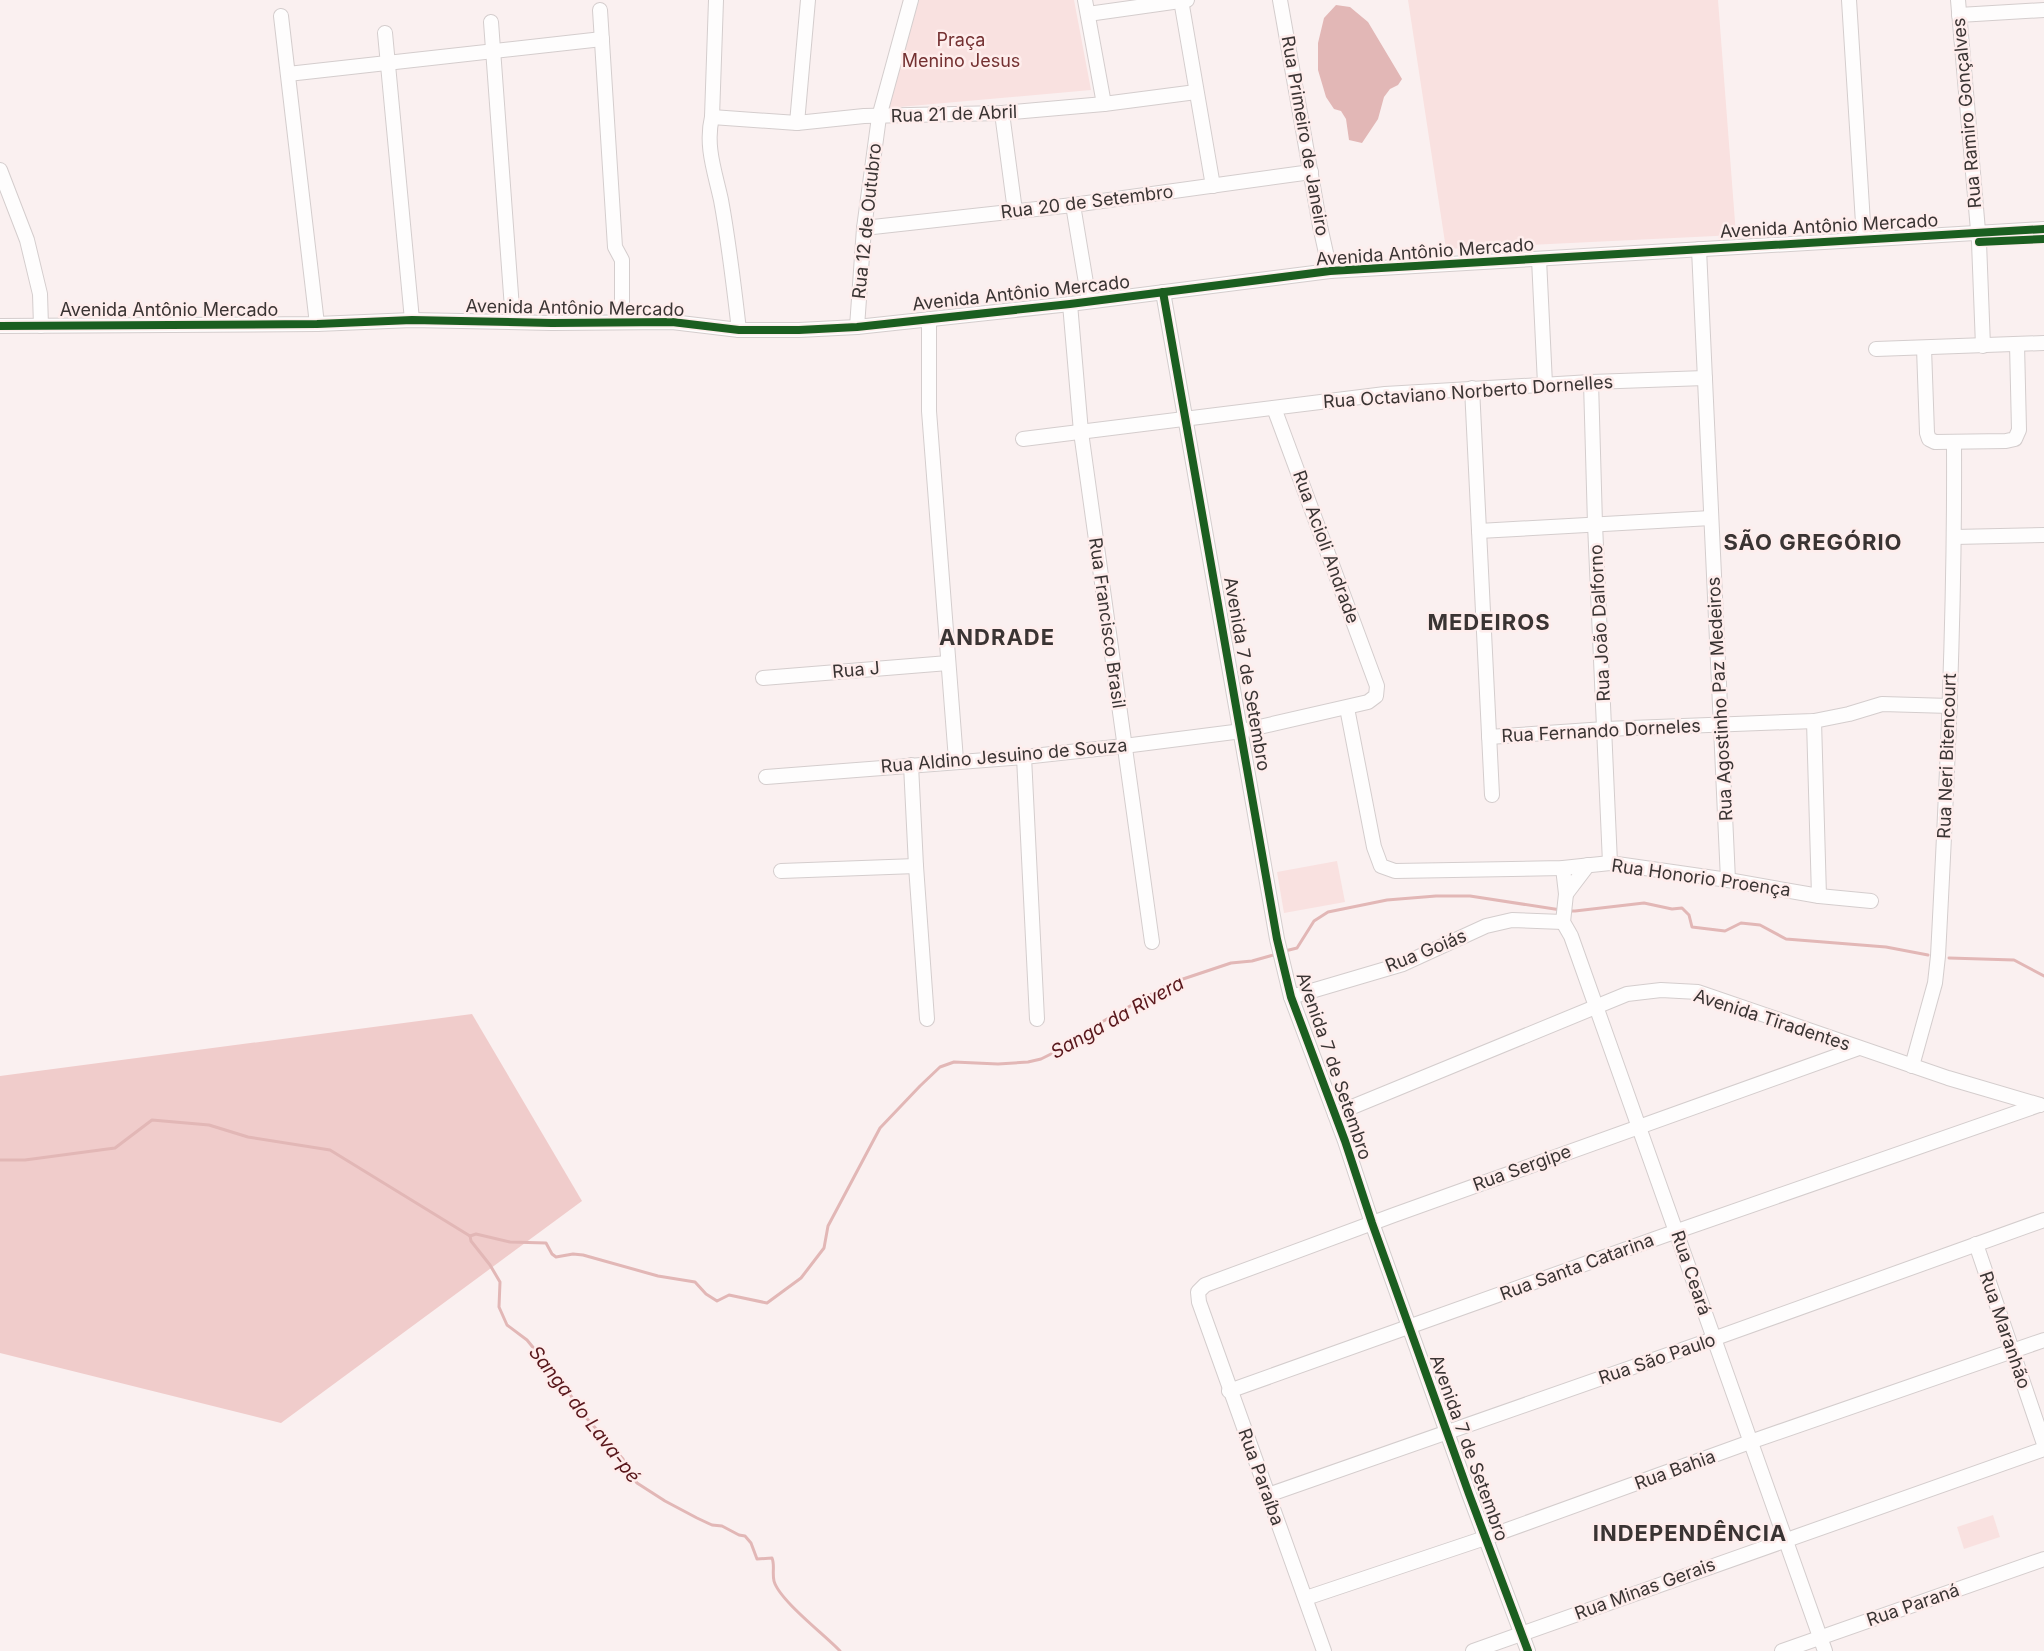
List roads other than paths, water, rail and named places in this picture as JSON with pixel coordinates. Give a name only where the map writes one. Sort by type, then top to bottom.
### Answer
[{"type":"street","points":[[716,0],[712,117],[708,132],[710,154],[721,200],[739,330]]},
{"type":"street","points":[[797,123],[808,0]]},
{"type":"street","name":"Rua 12 de Outubro","points":[[856,327],[864,228],[878,117],[911,0]]},
{"type":"street","points":[[1085,0],[1104,104]]},
{"type":"street","points":[[1181,0],[1213,186]]},
{"type":"street","points":[[1088,14],[1187,0]]},
{"type":"street","name":"Rua Primeiro de Janeiro","points":[[1280,0],[1310,172],[1330,272]]},
{"type":"street","points":[[1849,0],[1864,239]]},
{"type":"street","name":"Rua Ramiro Gonçalves","points":[[1958,0],[1977,232],[1983,346]]},
{"type":"street","points":[[600,10],[615,247],[622,260],[622,322]]},
{"type":"street","points":[[1959,15],[2044,10]]},
{"type":"street","points":[[280,16],[317,324]]},
{"type":"street","points":[[491,22],[513,322]]},
{"type":"street","points":[[385,33],[412,320]]},
{"type":"street","points":[[288,74],[602,39]]},
{"type":"street","name":"Rua 21 de Abril","points":[[712,117],[797,123],[864,116],[1002,113],[1104,104],[1196,92]]},
{"type":"street","points":[[1002,113],[1015,211]]},
{"type":"street","points":[[0,170],[27,240],[40,294],[41,326]]},
{"type":"street","name":"Rua 20 de Setembro","points":[[864,228],[1073,205],[1310,172]]},
{"type":"street","points":[[1073,205],[1089,301]]},
{"type":"street","name":"Avenida Antônio Mercado","points":[[0,326],[317,324],[412,320],[672,322],[739,330],[856,327],[1070,304],[1330,272],[2044,229]]},
{"type":"street","name":"Rua Agostinho Paz Medeiros","points":[[1699,249],[1728,880]]},
{"type":"street","points":[[1539,259],[1545,384]]},
{"type":"street","name":"Avenida 7 de Setembro","points":[[1163,292],[1278,939],[1291,998],[1335,1114],[1485,1538],[1528,1651]]},
{"type":"street","name":"Rua Francisco Brasil","points":[[1070,304],[1081,432],[1152,942]]},
{"type":"street","points":[[929,319],[929,411],[956,760]]},
{"type":"street","points":[[1924,348],[1927,433],[1929,439],[1935,442],[1954,443],[2006,441],[2015,439],[2018,430],[2017,344]]},
{"type":"street","points":[[1876,349],[2044,344]]},
{"type":"street","name":"Rua Octaviano Norberto Dornelles","points":[[1023,439],[1385,394],[1545,384],[1705,378]]},
{"type":"street","name":"Rua João Dalforno","points":[[1591,382],[1595,524],[1610,863]]},
{"type":"street","points":[[1472,388],[1492,795]]},
{"type":"street","name":"Rua Acioli Andrade","points":[[1274,408],[1378,686]]},
{"type":"street","name":"Rua Neri Bitencourt","points":[[1912,1066],[1935,982],[1938,956],[1950,706],[1954,443]]},
{"type":"street","points":[[1479,531],[1711,518]]},
{"type":"street","points":[[1954,537],[2044,535]]},
{"type":"street","name":"Rua J","points":[[763,678],[948,663]]},
{"type":"street","name":"Rua Aldino Jesuino de Souza","points":[[766,777],[956,760],[1024,756],[1242,731],[1368,702],[1376,696],[1378,686]]},
{"type":"street","name":"Rua Fernando Dorneles","points":[[1489,737],[1605,729],[1814,721],[1849,714],[1882,704],[1950,706]]},
{"type":"street","name":"Rua Honorio Proença","points":[[1346,708],[1374,847],[1381,866],[1395,871],[1563,868],[1610,863],[1728,880],[1819,896],[1871,901]]},
{"type":"street","points":[[1814,721],[1819,896]]},
{"type":"street","points":[[1024,756],[1037,1019]]},
{"type":"street","points":[[910,765],[927,1019]]},
{"type":"street","points":[[1566,894],[1588,865]]},
{"type":"street","points":[[781,871],[916,866]]},
{"type":"street","points":[[1563,868],[1566,894],[1564,918]]},
{"type":"street","name":"Rua Goiás","points":[[1291,998],[1403,964],[1486,926],[1512,920],[1564,918]]},
{"type":"street","name":"Rua Ceará","points":[[1564,918],[1677,1231],[1713,1339],[1822,1644]]},
{"type":"street","name":"Avenida Tiradentes","points":[[1335,1114],[1627,994],[1661,990],[1698,992],[1948,1078],[2042,1106]]},
{"type":"street","name":"Rua Sergipe","points":[[1198,1302],[1198,1292],[1204,1285],[1638,1126],[1860,1048]]},
{"type":"street","name":"Rua Santa Catarina","points":[[1229,1392],[1677,1231],[2042,1106]]},
{"type":"street","name":"Rua São Paulo","points":[[1268,1495],[1448,1433],[2044,1220]]},
{"type":"street","name":"Rua Maranhão","points":[[1976,1244],[2044,1444]]},
{"type":"street","name":"Rua Paraíba","points":[[1198,1302],[1324,1651]]},
{"type":"street","name":"Rua Bahia","points":[[1306,1598],[1485,1538],[1750,1442],[2044,1340]]},
{"type":"street","name":"Rua Minas Gerais","points":[[1473,1651],[2044,1449]]},
{"type":"street","name":"Rua Paraná","points":[[1782,1651],[1822,1644],[2044,1559]]},
{"type":"waterway","name":"Sanga da Rivera","points":[[1285,951],[1297,948],[1314,921],[1328,912],[1387,900],[1436,896],[1470,896],[1561,910]]},
{"type":"waterway","name":"Sanga da Rivera","points":[[1567,911],[1644,903],[1672,909],[1682,908],[1689,915],[1692,927],[1725,931],[1741,923],[1760,925],[1786,939],[1886,947],[1928,955]]},
{"type":"waterway","name":"Sanga da Rivera","points":[[470,1236],[476,1234],[510,1242],[546,1243],[552,1254],[556,1257],[573,1254],[583,1255],[658,1276],[695,1282],[706,1294],[717,1301],[729,1295],[767,1303],[801,1278],[824,1248],[828,1226],[880,1128],[940,1067],[954,1062],[998,1064],[1041,1059],[1171,983],[1231,963],[1252,961],[1277,954]]},
{"type":"waterway","name":"Sanga da Rivera","points":[[1949,958],[2014,960],[2044,976]]},
{"type":"waterway","points":[[0,1160],[25,1160],[115,1148],[152,1120],[209,1125],[248,1137],[330,1150],[470,1236]]},
{"type":"waterway","name":"Sanga do Lava-pé","points":[[470,1236],[471,1241],[490,1265],[500,1282],[499,1307],[507,1325],[527,1340],[566,1388],[582,1413],[623,1459],[627,1471],[637,1483],[697,1518],[745,1536],[751,1543],[757,1559],[772,1558],[774,1581],[784,1598],[840,1651]]},
{"type":"district","name":"SÃO GREGÓRIO","points":[[1813,542]]},
{"type":"district","name":"MEDEIROS","points":[[1489,622]]},
{"type":"district","name":"ANDRADE","points":[[997,637]]},
{"type":"district","name":"INDEPENDÊNCIA","points":[[1690,1533]]},
{"type":"park label","name":"Praça Menino Jesus","points":[[961,50]]}]
